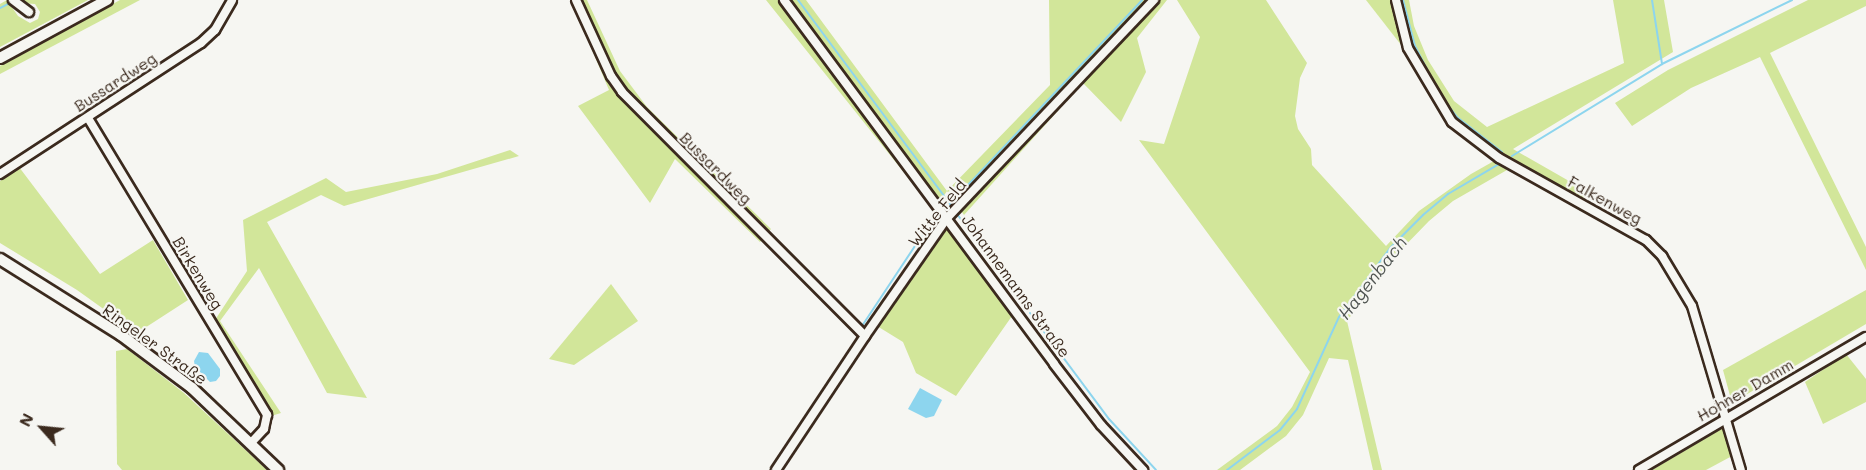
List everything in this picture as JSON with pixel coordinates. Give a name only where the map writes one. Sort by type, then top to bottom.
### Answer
[{"type":"street","points":[[0,58],[107,0]]},
{"type":"street","name":"Bussardweg","points":[[0,174],[201,43],[220,23],[232,0]]},
{"type":"street","name":"Bussardweg","points":[[576,0],[611,76],[622,92],[865,336]]},
{"type":"street","name":"Johannemanns Straße","points":[[784,0],[1101,425],[1143,470]]},
{"type":"street","name":"Witte Feld","points":[[776,470],[947,218],[1154,0]]},
{"type":"street","name":"Falkenweg","points":[[1396,0],[1408,48],[1452,122],[1499,158],[1646,240],[1662,256],[1692,306],[1741,470]]},
{"type":"street","points":[[14,2],[29,12]]},
{"type":"street","name":"Birkenweg","points":[[88,118],[267,415],[264,429],[251,443]]},
{"type":"street","name":"Ringeler Straße","points":[[0,259],[121,335],[192,388],[278,470]]},
{"type":"street","name":"Hohner Damm","points":[[1639,470],[1866,337]]},
{"type":"green space","points":[[7,0],[18,16],[30,23],[38,19],[40,12],[35,4],[21,3],[19,0],[88,0],[0,47],[0,4]]},
{"type":"green space","points":[[120,0],[140,0],[0,74],[0,66]]},
{"type":"green space","points":[[571,0],[587,0],[620,71],[647,107],[771,229],[760,242],[675,159],[650,203],[578,106],[609,90]]},
{"type":"green space","points":[[766,0],[806,0],[947,191],[934,210]]},
{"type":"green space","points":[[1049,0],[1167,0],[1137,38],[1146,72],[1121,122],[1083,83],[964,215],[947,191],[1050,85]]},
{"type":"green space","points":[[1177,0],[1266,0],[1307,63],[1300,78],[1295,116],[1298,129],[1311,149],[1312,165],[1386,246],[1419,211],[1471,174],[1494,161],[1507,170],[1453,201],[1429,221],[1396,255],[1347,321],[1382,470],[1373,470],[1348,360],[1329,358],[1303,415],[1286,436],[1240,470],[1217,470],[1277,426],[1292,407],[1310,372],[1139,140],[1164,144],[1200,37]]},
{"type":"green space","points":[[1366,0],[1393,0],[1405,50]]},
{"type":"green space","points":[[1400,0],[1409,0],[1414,26],[1428,60],[1454,101],[1487,127],[1624,63],[1613,0],[1664,0],[1673,52],[1513,149],[1590,193],[1583,198],[1502,155],[1456,118],[1441,101],[1422,66],[1413,47]]},
{"type":"green space","points":[[1808,0],[1866,0],[1866,6],[1770,53],[1866,247],[1866,270],[1760,57],[1691,88],[1632,126],[1615,103],[1668,70]]},
{"type":"green space","points":[[510,150],[519,156],[344,206],[321,195],[267,222],[367,398],[327,393],[259,268],[220,321],[281,413],[271,416],[215,320],[247,271],[243,220],[326,178],[346,192],[437,174]]},
{"type":"green space","points":[[19,167],[100,274],[153,240],[188,300],[137,333],[77,290],[0,243],[0,181]]},
{"type":"green space","points":[[947,228],[1012,316],[956,396],[916,373],[903,342],[877,326]]},
{"type":"green space","points":[[611,284],[638,321],[574,365],[549,359]]},
{"type":"green space","points":[[1866,290],[1866,324],[1732,403],[1723,370]]},
{"type":"green space","points":[[127,349],[184,393],[267,470],[122,470],[117,464],[116,351]]},
{"type":"green space","points":[[1846,354],[1866,379],[1866,402],[1823,424],[1805,382]]},
{"type":"green space","points":[[1723,428],[1732,456],[1706,470],[1652,470]]},
{"type":"water","points":[[199,352],[208,353],[220,369],[220,376],[216,381],[210,382],[195,367],[194,361]]},
{"type":"water","points":[[920,388],[942,400],[934,416],[926,418],[908,409]]},
{"type":"waterway","points":[[798,0],[951,205]]},
{"type":"waterway","points":[[950,204],[1142,0]]},
{"type":"waterway","points":[[1403,0],[1415,46],[1436,87]]},
{"type":"waterway","points":[[1652,0],[1662,64]]},
{"type":"waterway","name":"Hagenbach","points":[[1512,156],[1662,64],[1792,0]]},
{"type":"waterway","points":[[0,8],[12,2]]},
{"type":"waterway","points":[[1443,99],[1457,117],[1502,152]]},
{"type":"waterway","name":"Hagenbach","points":[[1227,470],[1280,430],[1297,409],[1339,317],[1391,247],[1448,194],[1499,164]]},
{"type":"waterway","points":[[862,326],[936,214]]},
{"type":"waterway","points":[[957,214],[1022,301]]},
{"type":"waterway","points":[[1030,313],[1109,419],[1156,470]]}]
